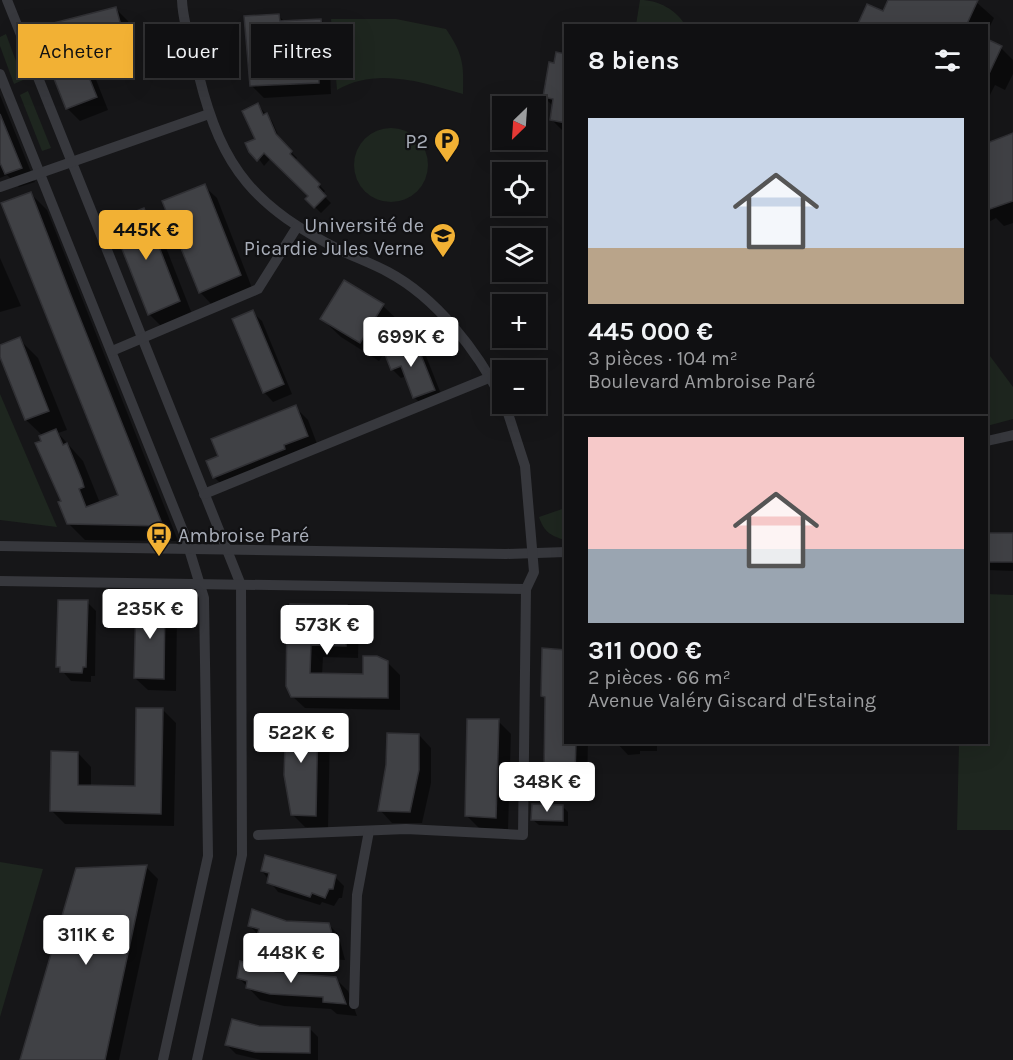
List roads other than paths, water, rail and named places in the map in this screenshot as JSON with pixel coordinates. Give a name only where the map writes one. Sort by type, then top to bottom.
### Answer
[{"type":"street","points":[[7,0],[241,585],[242,855],[197,1060]]},
{"type":"street","points":[[182,0],[209,114],[233,167],[245,182],[274,211],[297,226],[389,272],[422,297],[446,319],[491,377],[204,494]]},
{"type":"street","points":[[0,74],[190,549],[204,598],[208,856],[163,1060]]},
{"type":"street","points":[[0,187],[209,114]]},
{"type":"street","points":[[112,351],[258,289],[297,226]]},
{"type":"street","points":[[258,835],[406,828],[523,835],[526,589],[534,572],[525,466],[508,414]]},
{"type":"street","points":[[988,441],[1013,435]]},
{"type":"street","points":[[0,546],[533,554],[564,552]]},
{"type":"street","points":[[0,581],[526,589]]},
{"type":"street","points":[[354,1004],[357,895],[369,831]]},
{"type":"place","name":"P2","points":[[447,164]]},
{"type":"place","name":"Université de Picardie Jules Verne","points":[[443,259]]},
{"type":"place","name":"Ambroise Paré","points":[[159,558]]}]
